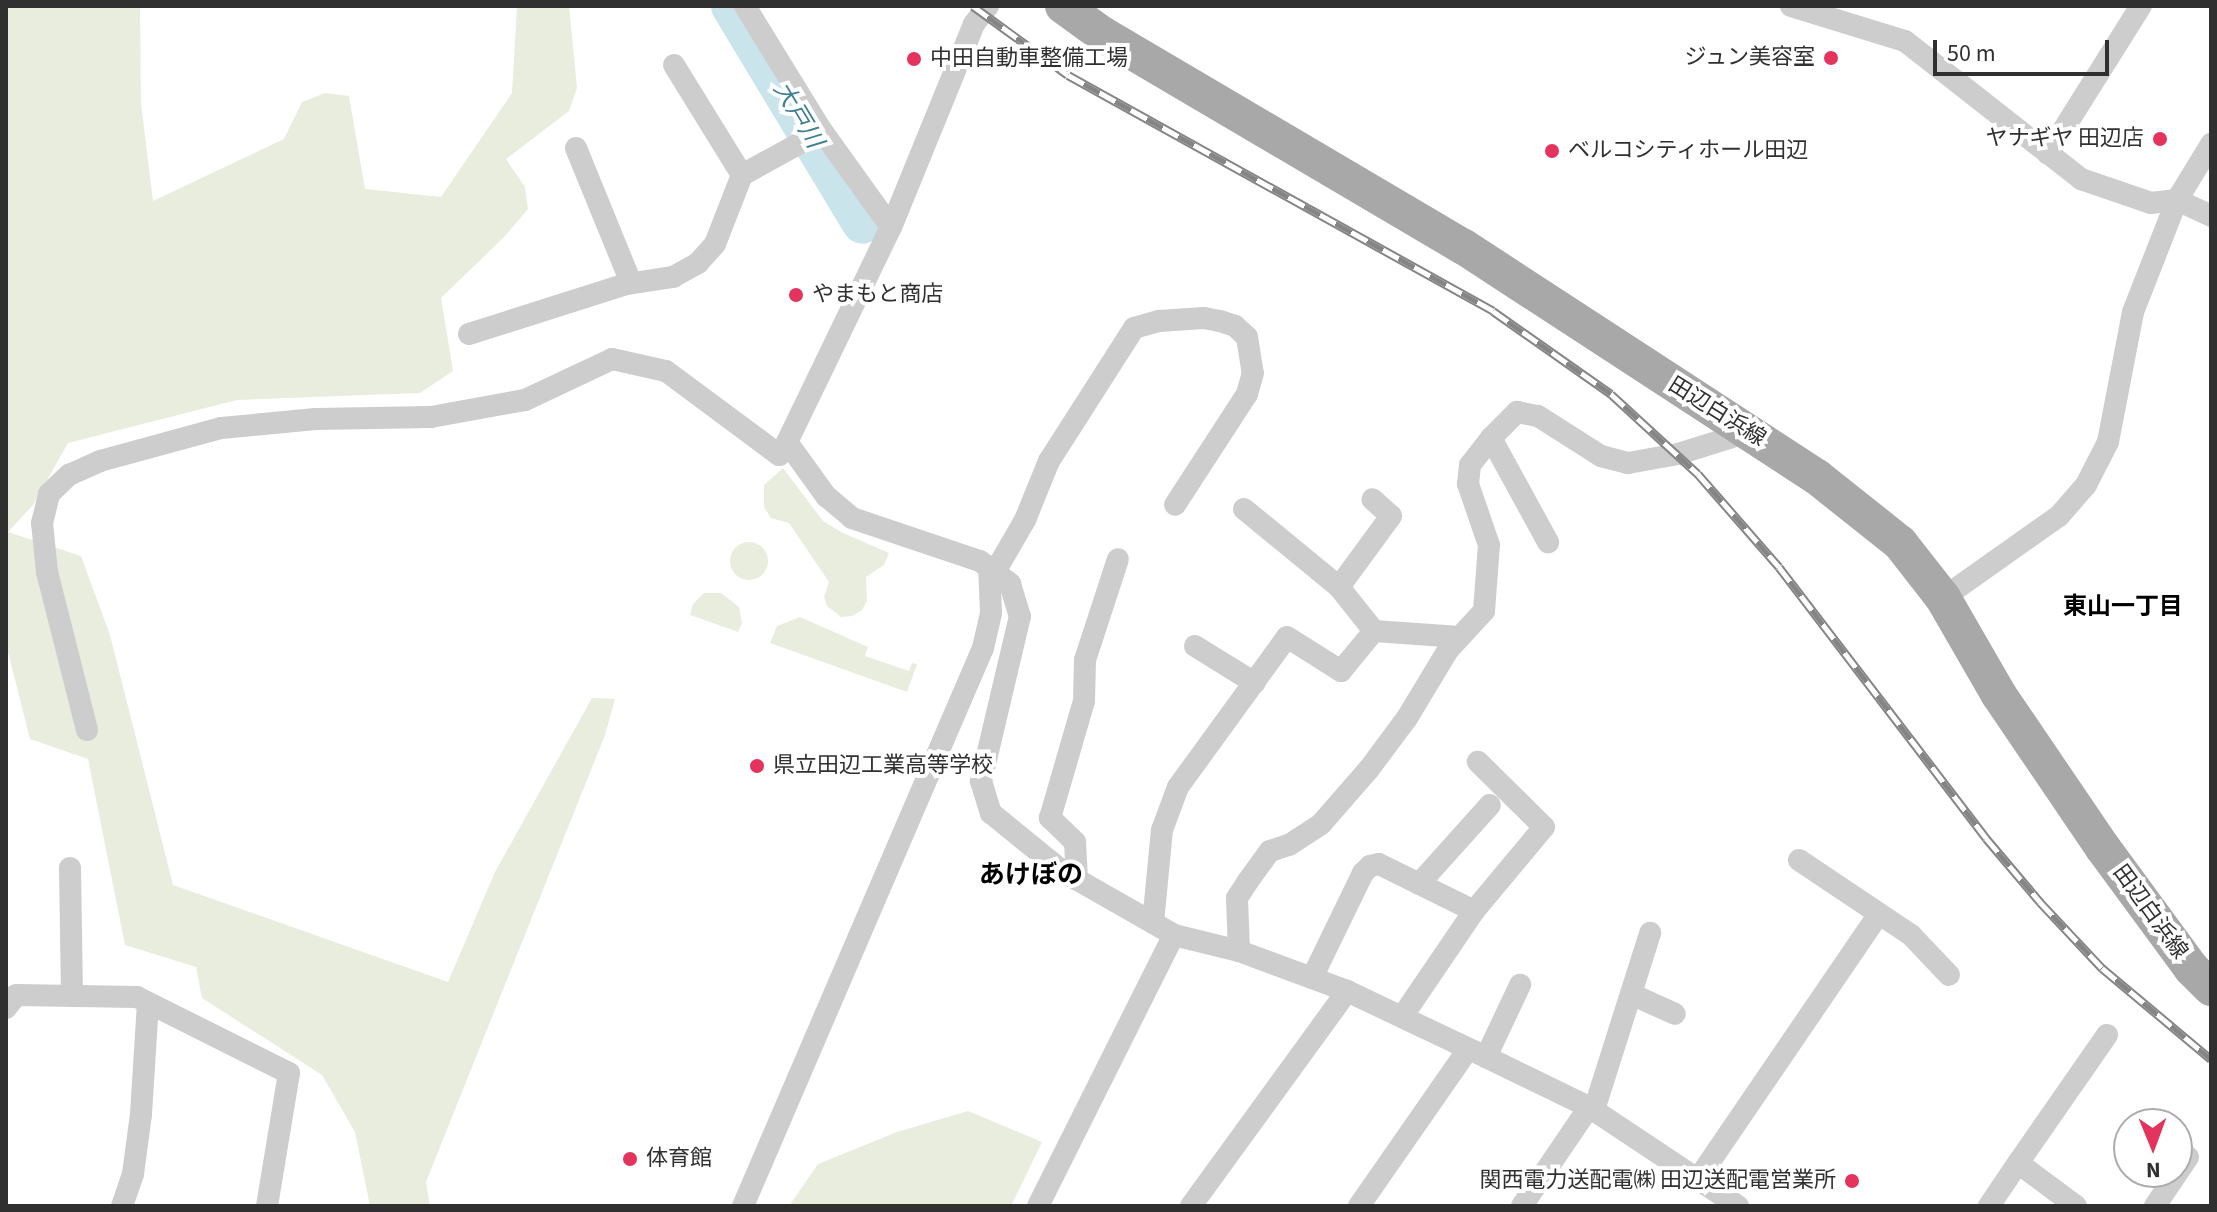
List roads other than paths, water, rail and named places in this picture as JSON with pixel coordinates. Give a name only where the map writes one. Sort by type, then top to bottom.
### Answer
[{"type":"main road","name":"田辺白浜線","points":[[1063,6],[1116,42],[1464,247],[1748,432],[1866,513],[1900,543],[1943,598],[1999,695],[2103,848],[2192,969],[2211,988]]},
{"type":"street","points":[[745,6],[816,135],[891,227]]},
{"type":"street","points":[[988,6],[974,24],[891,227],[787,442],[826,496],[852,518],[993,568],[1010,584],[1020,616],[981,781],[991,813],[1019,840],[1077,880],[1174,935],[1239,951],[1347,991],[1477,1053],[1591,1109],[1738,1206]]},
{"type":"street","points":[[1791,6],[1905,41],[2081,179],[2151,203],[2177,200],[2211,216]]},
{"type":"street","points":[[2048,154],[2141,6]]},
{"type":"street","points":[[674,65],[742,175]]},
{"type":"street","points":[[469,334],[631,283],[673,277],[698,263],[715,244],[742,175],[816,135]]},
{"type":"street","points":[[1943,598],[2059,516],[2086,485],[2108,442],[2133,312],[2177,200],[2211,144]]},
{"type":"street","points":[[576,148],[631,283]]},
{"type":"street","points":[[743,1206],[983,648],[991,613],[993,568],[1025,520],[1049,461],[1134,328],[1159,321],[1220,321],[1235,326],[1247,337],[1253,373],[1247,394],[1175,505]]},
{"type":"street","points":[[87,730],[47,572],[42,523],[49,494],[69,475],[100,461],[221,428],[316,419],[431,417],[525,400],[612,359],[666,371],[779,455]]},
{"type":"street","points":[[1239,951],[1237,898],[1248,881],[1270,851],[1289,845],[1321,824],[1369,769],[1407,718],[1448,650],[1484,611],[1489,545],[1468,484],[1470,465],[1491,438],[1517,412],[1538,416],[1601,456],[1628,463],[1678,454],[1748,432]]},
{"type":"street","points":[[1491,438],[1548,542]]},
{"type":"street","points":[[1339,587],[1391,516],[1372,499]]},
{"type":"street","points":[[1244,509],[1339,587],[1374,631],[1460,637]]},
{"type":"street","points":[[1077,880],[1075,842],[1050,818],[1084,701],[1085,660],[1118,559]]},
{"type":"street","points":[[1153,923],[1162,830],[1178,787],[1287,637],[1341,671],[1374,631]]},
{"type":"street","points":[[1195,646],[1255,683]]},
{"type":"street","points":[[1402,1017],[1474,911],[1544,827],[1478,762]]},
{"type":"street","points":[[1419,884],[1490,805]]},
{"type":"street","points":[[1799,860],[1911,935],[1949,975]]},
{"type":"street","points":[[1312,978],[1363,873],[1370,866],[1379,864],[1474,911]]},
{"type":"street","points":[[70,868],[72,996]]},
{"type":"street","points":[[1698,1179],[1878,915]]},
{"type":"street","points":[[1522,1206],[1591,1109],[1650,933]]},
{"type":"street","points":[[1038,1206],[1174,935]]},
{"type":"street","points":[[1359,1206],[1477,1053],[1520,985]]},
{"type":"street","points":[[1191,1206],[1347,991]]},
{"type":"street","points":[[1631,994],[1675,1014]]},
{"type":"street","points":[[6,1008],[16,995],[137,997],[289,1073],[267,1206]]},
{"type":"street","points":[[122,1206],[133,1174],[141,1114],[148,1003]]},
{"type":"street","points":[[1989,1206],[2107,1035]]},
{"type":"street","points":[[2018,1163],[2076,1206]]},
{"type":"street","points":[[2155,1206],[2167,1188]]},
{"type":"waterway","name":"大戸川","points":[[732,6],[863,223]]},
{"type":"railway","points":[[973,6],[1068,75],[1493,311],[1611,394],[1698,474],[1779,567],[1986,838],[2040,902],[2102,968],[2211,1059]]},
{"type":"place","name":"ジュン美容室","points":[[1831,58]]},
{"type":"place","name":"中田自動車整備工場","points":[[914,59]]},
{"type":"place","name":"ヤナギヤ 田辺店","points":[[2160,139]]},
{"type":"place","name":"ベルコシティホール田辺","points":[[1552,151]]},
{"type":"place","name":"やまもと商店","points":[[796,295]]},
{"type":"place","name":"県立田辺工業高等学校","points":[[757,766]]},
{"type":"place","name":"体育館","points":[[630,1159]]},
{"type":"place","name":"関西電力送配電㈱ 田辺送配電営業所","points":[[1852,1181]]},
{"type":"district","name":"東山一丁目","points":[[2123,607]]},
{"type":"district","name":"あけぼの","points":[[1031,875]]}]
